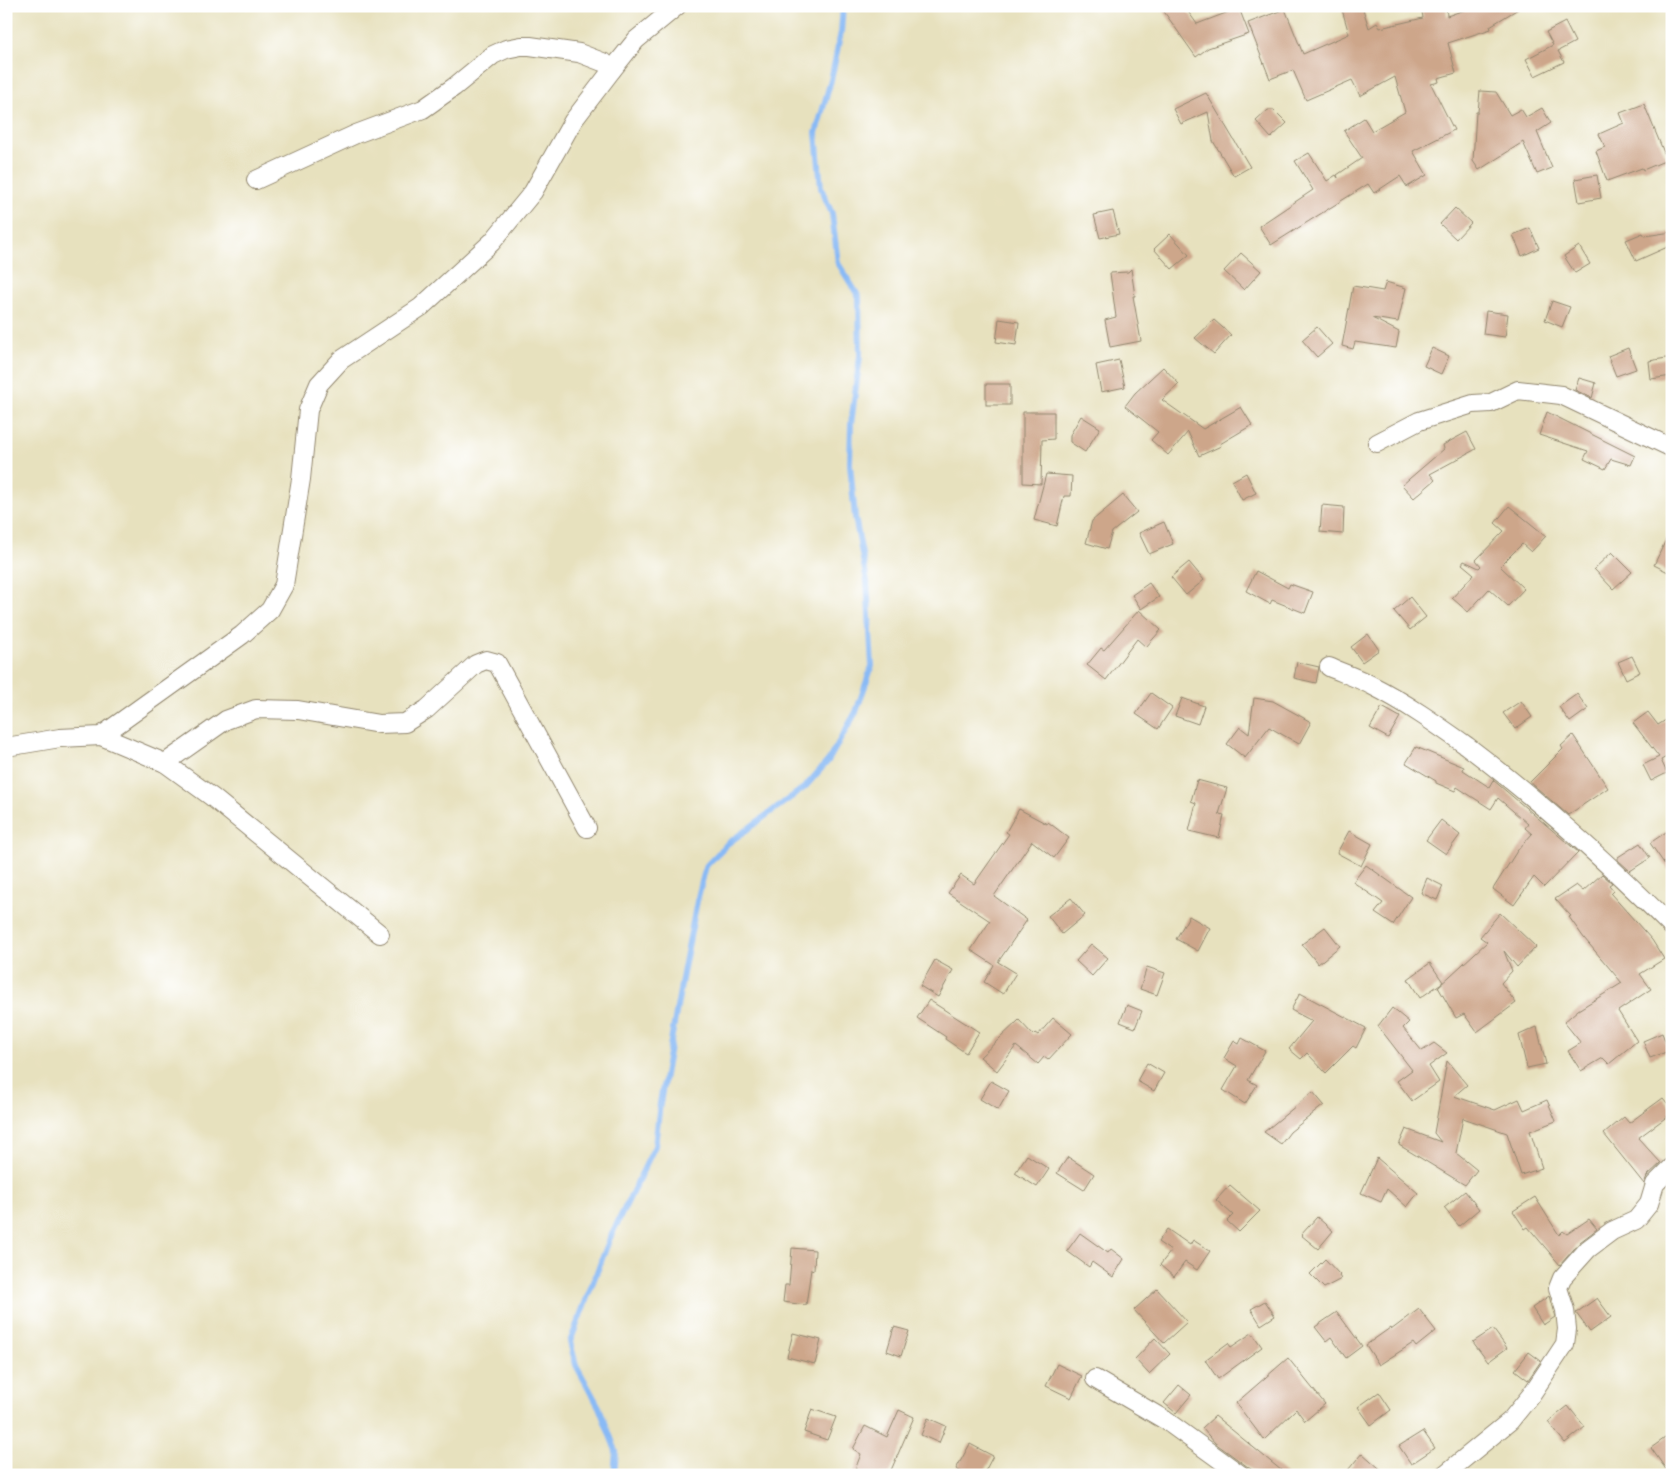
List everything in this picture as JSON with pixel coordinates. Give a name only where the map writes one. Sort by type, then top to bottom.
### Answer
[{"type":"street","points":[[101,736],[242,635],[270,610],[284,585],[301,479],[308,410],[320,384],[341,360],[422,307],[492,242],[533,192],[573,121],[612,70],[636,40],[677,6]]},
{"type":"street","points":[[256,180],[356,134],[423,109],[449,92],[493,55],[506,49],[530,46],[579,53],[605,63],[612,70]]},
{"type":"street","points":[[1377,443],[1419,421],[1473,404],[1491,403],[1518,390],[1560,395],[1672,448]]},
{"type":"street","points":[[165,763],[226,720],[256,709],[298,710],[379,724],[405,723],[427,709],[476,664],[486,660],[497,663],[587,828]]},
{"type":"street","points":[[1329,667],[1371,685],[1430,719],[1492,765],[1562,822],[1614,869],[1672,926]]},
{"type":"street","points":[[6,747],[60,738],[101,736],[165,763],[212,797],[380,934]]},
{"type":"street","points":[[1444,1475],[1510,1421],[1531,1395],[1565,1344],[1567,1328],[1565,1310],[1558,1288],[1562,1278],[1588,1249],[1612,1231],[1636,1220],[1649,1204],[1655,1184],[1672,1167]]},
{"type":"street","points":[[1095,1379],[1165,1420],[1241,1475]]},
{"type":"building","points":[[1160,6],[1184,6],[1197,24],[1239,8],[1249,34],[1208,48],[1196,57]]},
{"type":"building","points":[[1341,6],[1362,6],[1369,28],[1377,23],[1380,28],[1423,18],[1421,6],[1446,6],[1447,16],[1476,6],[1523,6],[1490,26],[1491,29],[1448,43],[1456,73],[1438,78],[1439,82],[1431,84],[1454,130],[1413,151],[1427,175],[1407,187],[1400,176],[1374,193],[1368,184],[1271,245],[1259,226],[1313,190],[1295,161],[1309,153],[1327,181],[1336,175],[1338,178],[1337,175],[1362,158],[1344,131],[1364,118],[1372,131],[1405,112],[1395,77],[1360,96],[1352,80],[1306,100],[1293,70],[1270,79],[1248,23],[1285,9],[1303,54],[1349,34]]},
{"type":"building","points":[[1565,22],[1575,42],[1558,51],[1564,62],[1535,76],[1526,59],[1553,45],[1546,32]]},
{"type":"building","points":[[1480,91],[1496,92],[1510,115],[1521,109],[1526,117],[1542,108],[1551,123],[1537,132],[1552,168],[1537,174],[1523,142],[1479,170],[1473,161],[1476,112],[1478,112]]},
{"type":"building","points":[[1206,93],[1250,167],[1234,176],[1213,141],[1208,112],[1181,124],[1173,109]]},
{"type":"building","points":[[1644,104],[1667,160],[1643,170],[1642,168],[1607,181],[1596,151],[1605,147],[1599,134],[1624,123],[1620,113]]},
{"type":"building","points":[[1268,110],[1274,110],[1287,123],[1271,138],[1256,121]]},
{"type":"building","points":[[1597,175],[1601,198],[1579,202],[1575,179]]},
{"type":"building","points":[[1455,208],[1471,223],[1456,239],[1440,224]]},
{"type":"building","points":[[1113,211],[1119,234],[1100,238],[1094,215]]},
{"type":"building","points":[[1530,228],[1539,248],[1522,256],[1513,235]]},
{"type":"building","points":[[1672,232],[1672,245],[1636,261],[1626,240],[1643,233],[1645,236]]},
{"type":"building","points":[[1170,234],[1189,255],[1172,269],[1154,249]]},
{"type":"building","points":[[1579,246],[1590,264],[1575,273],[1564,256]]},
{"type":"building","points":[[1241,253],[1261,271],[1244,290],[1224,271]]},
{"type":"building","points":[[1131,269],[1135,296],[1133,296],[1141,341],[1110,347],[1105,320],[1116,317],[1110,273],[1128,272]]},
{"type":"building","points":[[1386,282],[1406,288],[1398,322],[1372,318],[1399,332],[1396,348],[1355,342],[1353,349],[1342,346],[1353,286],[1383,291]]},
{"type":"building","points":[[1552,301],[1570,307],[1562,327],[1545,320]]},
{"type":"building","points":[[1486,311],[1508,314],[1505,337],[1483,334]]},
{"type":"building","points":[[999,319],[1019,322],[1016,345],[996,342]]},
{"type":"building","points":[[1214,320],[1231,335],[1214,354],[1195,338]]},
{"type":"building","points":[[1317,327],[1332,344],[1317,357],[1302,340]]},
{"type":"building","points":[[1432,348],[1449,356],[1441,374],[1424,366]]},
{"type":"building","points":[[1628,348],[1636,369],[1616,376],[1608,356]]},
{"type":"building","points":[[1672,357],[1672,376],[1651,379],[1649,361]]},
{"type":"building","points":[[1119,360],[1125,387],[1101,392],[1096,365]]},
{"type":"building","points":[[1163,367],[1179,384],[1162,400],[1203,429],[1241,407],[1252,425],[1220,444],[1221,446],[1199,456],[1188,432],[1168,455],[1151,440],[1158,432],[1125,406],[1135,393]]},
{"type":"building","points":[[1579,378],[1596,383],[1592,398],[1575,390]]},
{"type":"building","points":[[986,384],[1010,384],[1010,405],[986,405]]},
{"type":"building","points":[[1023,412],[1054,412],[1054,439],[1042,440],[1041,484],[1023,483]]},
{"type":"building","points":[[1547,412],[1635,456],[1631,465],[1611,459],[1605,469],[1584,459],[1588,451],[1539,435]]},
{"type":"building","points":[[1081,416],[1100,428],[1085,452],[1070,442],[1070,435]]},
{"type":"building","points":[[1467,432],[1476,449],[1430,474],[1435,480],[1414,498],[1402,485],[1444,449],[1443,445]]},
{"type":"building","points":[[1246,473],[1256,493],[1242,500],[1232,481]]},
{"type":"building","points":[[1046,474],[1072,476],[1071,496],[1064,496],[1057,526],[1034,520]]},
{"type":"building","points":[[1123,495],[1137,512],[1112,532],[1107,549],[1086,543],[1092,521]]},
{"type":"building","points":[[1322,505],[1344,507],[1343,534],[1320,532]]},
{"type":"building","points":[[1509,506],[1546,536],[1531,552],[1522,544],[1500,566],[1524,589],[1508,606],[1489,589],[1468,612],[1452,598],[1474,574],[1462,564],[1464,561],[1479,568],[1481,566],[1476,560],[1504,531],[1495,523]]},
{"type":"building","points":[[1164,522],[1173,544],[1149,554],[1139,533]]},
{"type":"building","points":[[1672,527],[1672,574],[1654,565]]},
{"type":"building","points":[[1612,552],[1632,572],[1613,589],[1594,569]]},
{"type":"building","points":[[1189,562],[1204,580],[1186,595],[1171,577]]},
{"type":"building","points":[[1256,571],[1288,588],[1290,584],[1313,592],[1305,613],[1272,600],[1270,604],[1246,591]]},
{"type":"building","points":[[1149,583],[1159,597],[1141,609],[1132,595]]},
{"type":"building","points":[[1410,597],[1426,617],[1410,630],[1394,611]]},
{"type":"building","points":[[1139,610],[1161,630],[1146,647],[1137,639],[1106,680],[1087,665],[1101,648],[1104,650]]},
{"type":"building","points":[[1368,634],[1379,650],[1362,662],[1351,647]]},
{"type":"building","points":[[1632,656],[1640,672],[1626,679],[1618,662]]},
{"type":"building","points":[[1297,662],[1319,667],[1316,683],[1294,678]]},
{"type":"building","points":[[1151,693],[1172,708],[1158,729],[1136,714]]},
{"type":"building","points":[[1577,694],[1588,709],[1570,722],[1559,707]]},
{"type":"building","points":[[1182,698],[1204,706],[1198,724],[1175,716]]},
{"type":"building","points":[[1254,698],[1273,701],[1311,722],[1299,744],[1269,727],[1245,758],[1227,744],[1240,727],[1249,734]]},
{"type":"building","points":[[1521,701],[1532,717],[1515,729],[1503,713]]},
{"type":"building","points":[[1382,707],[1400,717],[1388,738],[1370,728]]},
{"type":"building","points":[[1648,712],[1658,725],[1672,716],[1672,754],[1661,760],[1667,773],[1651,781],[1643,765],[1659,757],[1633,723]]},
{"type":"building","points":[[1573,735],[1608,788],[1568,815],[1530,782],[1563,749],[1561,746]]},
{"type":"building","points":[[1416,747],[1464,767],[1463,770],[1489,787],[1493,780],[1578,852],[1544,887],[1534,877],[1514,905],[1493,889],[1517,851],[1532,834],[1525,828],[1528,824],[1498,798],[1491,809],[1457,787],[1455,791],[1436,783],[1436,781],[1406,763]]},
{"type":"building","points":[[1197,780],[1227,788],[1219,814],[1224,815],[1219,838],[1189,831],[1196,803],[1191,801]]},
{"type":"building","points":[[1019,809],[1047,824],[1048,822],[1069,838],[1054,858],[1032,841],[994,896],[1027,920],[998,962],[1016,973],[1003,994],[984,982],[994,965],[971,950],[990,921],[948,893],[961,875],[974,884],[1009,834],[1006,832]]},
{"type":"building","points":[[1441,820],[1460,835],[1446,854],[1426,840]]},
{"type":"building","points":[[1672,828],[1672,875],[1650,843]]},
{"type":"building","points":[[1349,831],[1372,844],[1361,866],[1337,853]]},
{"type":"building","points":[[1640,843],[1650,858],[1630,871],[1618,860],[1618,857]]},
{"type":"building","points":[[1366,865],[1411,897],[1393,925],[1375,913],[1383,903],[1353,882]]},
{"type":"building","points":[[1602,874],[1612,883],[1609,885],[1614,891],[1611,894],[1652,940],[1664,959],[1640,974],[1651,989],[1618,1011],[1637,1041],[1609,1064],[1603,1058],[1581,1071],[1568,1051],[1581,1043],[1564,1022],[1578,1010],[1622,983],[1584,938],[1569,917],[1571,916],[1555,899],[1576,885],[1583,891]]},
{"type":"building","points":[[1427,878],[1443,886],[1437,900],[1421,893]]},
{"type":"building","points":[[1071,898],[1085,915],[1062,934],[1048,916]]},
{"type":"building","points":[[1500,913],[1536,947],[1517,967],[1504,951],[1512,971],[1501,983],[1516,1003],[1477,1032],[1464,1014],[1456,1018],[1438,987],[1487,942],[1480,937]]},
{"type":"building","points":[[1189,916],[1210,928],[1198,951],[1176,939]]},
{"type":"building","points":[[1325,927],[1340,946],[1318,964],[1302,944]]},
{"type":"building","points":[[1091,944],[1108,958],[1092,976],[1076,961]]},
{"type":"building","points":[[935,960],[953,970],[938,997],[920,986]]},
{"type":"building","points":[[1430,963],[1443,982],[1420,998],[1408,979]]},
{"type":"building","points":[[1147,967],[1165,973],[1157,995],[1140,989]]},
{"type":"building","points":[[1300,993],[1366,1028],[1356,1048],[1353,1046],[1326,1073],[1307,1053],[1301,1059],[1289,1049],[1312,1021],[1291,1010]]},
{"type":"building","points":[[929,1000],[979,1032],[966,1053],[917,1018]]},
{"type":"building","points":[[1127,1005],[1142,1011],[1135,1028],[1120,1022]]},
{"type":"building","points":[[1392,1008],[1409,1022],[1403,1028],[1422,1051],[1434,1043],[1447,1053],[1429,1066],[1439,1082],[1412,1101],[1397,1081],[1412,1070],[1378,1026]]},
{"type":"building","points":[[1053,1018],[1072,1034],[1048,1060],[1044,1057],[1038,1064],[1016,1046],[997,1071],[980,1057],[1019,1020],[1033,1035],[1035,1033],[1038,1035]]},
{"type":"building","points":[[1537,1027],[1546,1064],[1527,1068],[1519,1035]]},
{"type":"building","points":[[1662,1033],[1669,1051],[1650,1058],[1643,1041]]},
{"type":"building","points":[[1242,1038],[1265,1051],[1248,1080],[1257,1085],[1245,1104],[1223,1090],[1237,1066],[1224,1058],[1234,1041],[1239,1044]]},
{"type":"building","points":[[1447,1061],[1467,1085],[1454,1096],[1495,1110],[1519,1099],[1524,1110],[1547,1100],[1556,1121],[1530,1131],[1542,1168],[1521,1175],[1507,1133],[1463,1118],[1456,1153],[1477,1170],[1465,1185],[1399,1145],[1406,1129],[1441,1142],[1434,1133]]},
{"type":"building","points":[[1147,1063],[1164,1073],[1154,1091],[1137,1081]]},
{"type":"building","points":[[991,1081],[1009,1091],[998,1110],[980,1099]]},
{"type":"building","points":[[1313,1092],[1324,1105],[1290,1132],[1281,1144],[1264,1132]]},
{"type":"building","points":[[1663,1098],[1672,1109],[1672,1113],[1638,1138],[1661,1163],[1647,1176],[1644,1184],[1604,1134],[1624,1117],[1629,1123]]},
{"type":"building","points":[[1027,1155],[1049,1169],[1037,1187],[1015,1173]]},
{"type":"building","points":[[1068,1157],[1094,1174],[1084,1190],[1057,1173]]},
{"type":"building","points":[[1377,1158],[1418,1193],[1407,1207],[1387,1189],[1381,1202],[1361,1193]]},
{"type":"building","points":[[1230,1185],[1260,1211],[1239,1232],[1227,1221],[1233,1215],[1216,1200]]},
{"type":"building","points":[[1465,1191],[1479,1209],[1459,1226],[1444,1208]]},
{"type":"building","points":[[1535,1197],[1559,1235],[1563,1231],[1567,1234],[1589,1219],[1597,1229],[1580,1242],[1560,1265],[1528,1227],[1525,1229],[1513,1211]]},
{"type":"building","points":[[1317,1217],[1333,1231],[1318,1249],[1301,1235]]},
{"type":"building","points":[[1167,1229],[1190,1245],[1193,1240],[1210,1251],[1197,1270],[1185,1262],[1174,1277],[1160,1265],[1171,1251],[1158,1242]]},
{"type":"building","points":[[1080,1233],[1108,1253],[1111,1249],[1124,1259],[1113,1277],[1092,1262],[1089,1267],[1067,1251]]},
{"type":"building","points":[[792,1248],[815,1250],[814,1270],[811,1269],[806,1305],[783,1302],[785,1285],[789,1285]]},
{"type":"building","points":[[1325,1259],[1340,1275],[1341,1279],[1324,1288],[1310,1274]]},
{"type":"building","points":[[1157,1289],[1187,1322],[1164,1343],[1134,1310]]},
{"type":"building","points":[[1549,1296],[1555,1317],[1543,1325],[1532,1308]]},
{"type":"building","points":[[1597,1298],[1611,1317],[1590,1332],[1576,1313]]},
{"type":"building","points":[[1265,1301],[1275,1316],[1261,1325],[1251,1309]]},
{"type":"building","points":[[1419,1309],[1436,1331],[1416,1347],[1413,1343],[1379,1365],[1366,1345],[1390,1328],[1391,1330]]},
{"type":"building","points":[[1337,1312],[1362,1346],[1346,1358],[1331,1337],[1326,1341],[1315,1327]]},
{"type":"building","points":[[894,1327],[909,1331],[901,1356],[887,1351]]},
{"type":"building","points":[[1493,1329],[1507,1348],[1488,1362],[1473,1342]]},
{"type":"building","points":[[793,1333],[821,1340],[815,1364],[787,1357]]},
{"type":"building","points":[[1252,1333],[1262,1347],[1218,1379],[1205,1360],[1228,1343],[1231,1347]]},
{"type":"building","points":[[1155,1338],[1170,1354],[1149,1374],[1135,1359]]},
{"type":"building","points":[[1529,1352],[1541,1361],[1528,1380],[1515,1370]]},
{"type":"building","points":[[1288,1358],[1325,1404],[1305,1421],[1296,1409],[1264,1440],[1236,1403]]},
{"type":"building","points":[[1057,1364],[1082,1376],[1071,1398],[1046,1386]]},
{"type":"building","points":[[1179,1385],[1191,1395],[1176,1413],[1164,1403]]},
{"type":"building","points":[[1379,1392],[1391,1410],[1371,1425],[1358,1407]]},
{"type":"building","points":[[1568,1406],[1585,1427],[1565,1443],[1548,1422]]},
{"type":"building","points":[[812,1409],[836,1417],[827,1440],[804,1432]]},
{"type":"building","points":[[899,1410],[914,1417],[889,1475],[853,1475],[861,1454],[853,1449],[865,1426],[887,1437]]},
{"type":"building","points":[[1215,1416],[1287,1475],[1259,1475],[1215,1443],[1202,1428]]},
{"type":"building","points":[[928,1418],[946,1426],[939,1443],[921,1435]]},
{"type":"building","points":[[1423,1431],[1435,1448],[1411,1464],[1399,1446]]},
{"type":"building","points":[[1672,1433],[1672,1475],[1670,1475],[1651,1448]]},
{"type":"building","points":[[970,1444],[993,1456],[983,1475],[968,1475],[956,1469]]},
{"type":"building","points":[[1362,1453],[1387,1475],[1344,1475]]},
{"type":"waterway","points":[[614,1475],[616,1451],[599,1407],[576,1365],[570,1342],[610,1238],[655,1146],[660,1103],[684,968],[706,866],[727,844],[805,787],[828,761],[856,712],[872,666],[867,581],[855,517],[850,464],[851,424],[860,356],[859,297],[838,263],[832,214],[821,188],[816,133],[831,80],[841,32],[843,6]]}]
